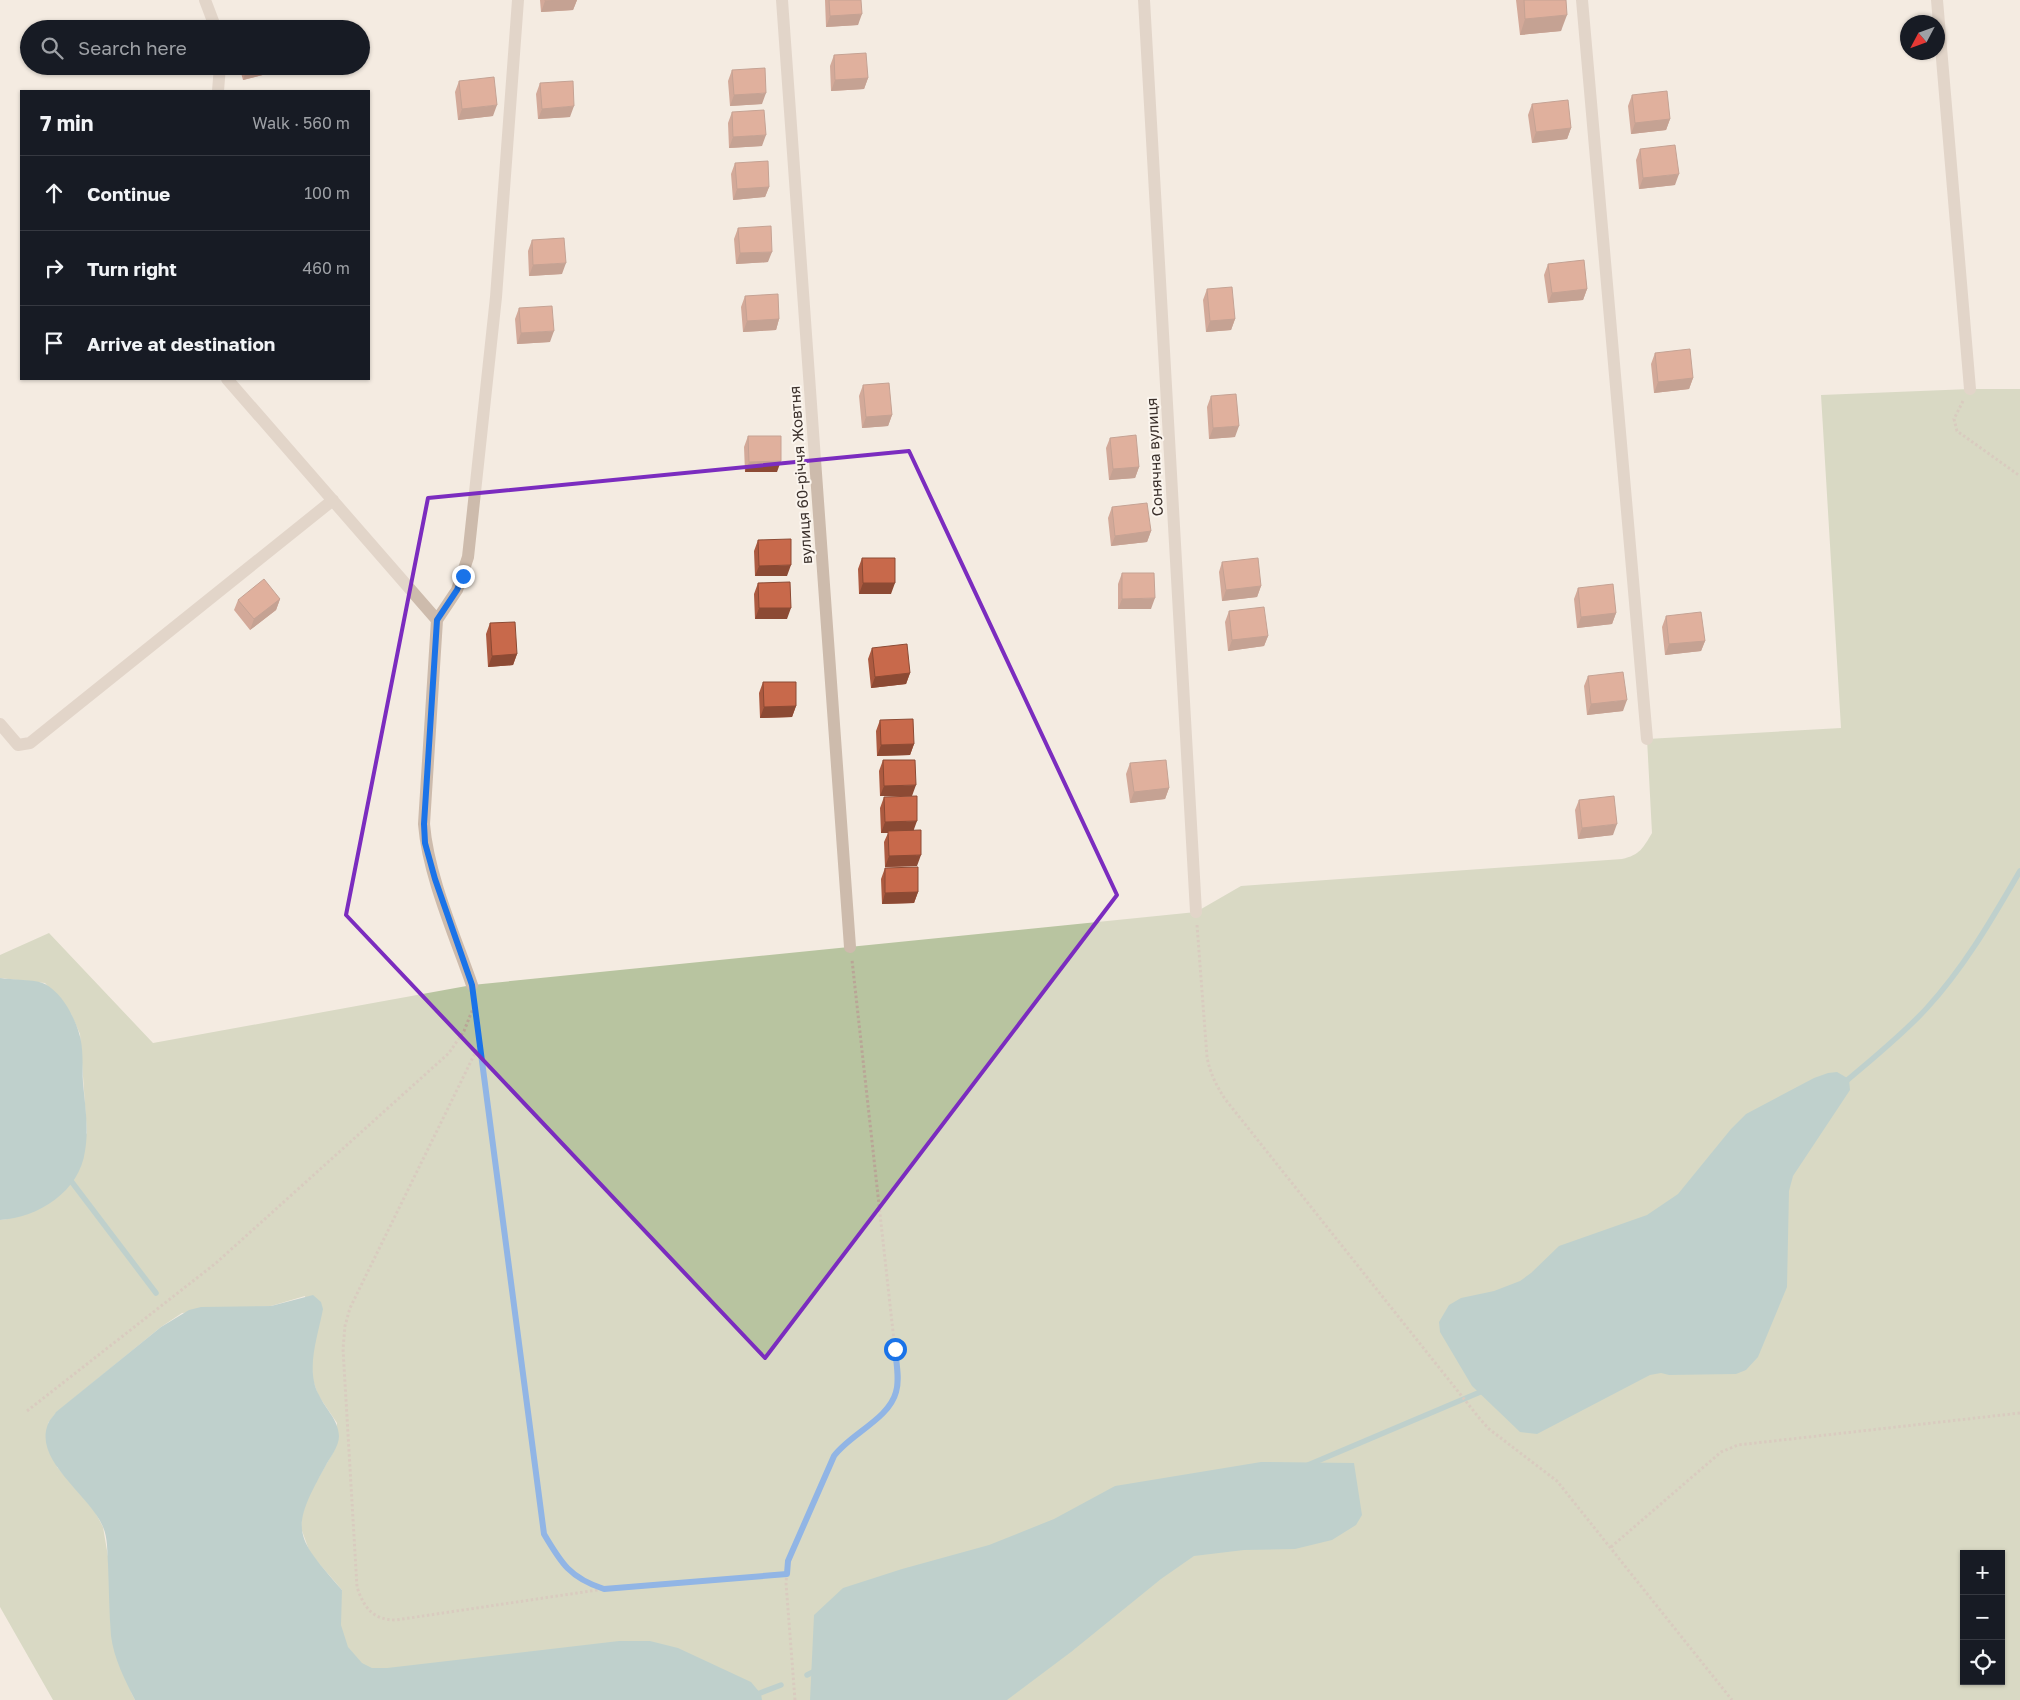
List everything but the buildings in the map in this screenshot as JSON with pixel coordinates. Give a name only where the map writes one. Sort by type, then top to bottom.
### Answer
[{"type":"street","points":[[205,0],[213,20]]},
{"type":"street","points":[[472,985],[435,879],[425,843],[424,824],[437,620],[457,590],[468,557],[496,297],[518,0]]},
{"type":"street","name":"вулиця 60-річчя Жовтня","points":[[782,0],[850,948]]},
{"type":"street","name":"Сонячна вулиця","points":[[1144,0],[1196,912]]},
{"type":"street","points":[[1582,0],[1648,739]]},
{"type":"street","points":[[1937,0],[1970,389]]},
{"type":"street","points":[[218,90],[219,75]]},
{"type":"street","points":[[228,380],[437,620]]},
{"type":"street","points":[[0,724],[18,745],[30,743],[333,500]]},
{"type":"path","points":[[1970,389],[1954,420],[1957,430],[2020,476]]},
{"type":"path","points":[[1196,912],[1207,1057],[1210,1072],[1216,1086],[1485,1424],[1557,1481],[1732,1700]]},
{"type":"path","points":[[795,1700],[786,1583],[791,1555],[834,1456],[840,1448],[884,1412],[896,1392],[898,1377],[850,948]]},
{"type":"path","points":[[472,985],[544,1534],[562,1564],[574,1575],[589,1584],[604,1589]]},
{"type":"path","points":[[27,1411],[216,1263],[442,1059],[457,1043],[474,1005]]},
{"type":"path","points":[[479,1045],[350,1308],[345,1326],[343,1349],[356,1587],[361,1600],[372,1613],[383,1620],[396,1620],[604,1589],[787,1574]]},
{"type":"path","points":[[1611,1547],[1721,1452],[1738,1445],[2020,1413]]},
{"type":"highlighted area","points":[[909,451],[1117,895],[765,1358],[346,915],[428,498]]},
{"type":"green space","points":[[1970,389],[2020,389],[2020,1700],[302,1700],[342,1590],[310,1553],[301,1528],[307,1498],[335,1449],[337,1423],[318,1395],[313,1380],[305,1296],[271,1306],[182,1313],[161,1327],[57,1412],[48,1423],[57,1467],[94,1510],[103,1527],[131,1692],[135,1700],[53,1700],[0,1607],[0,1220],[8,1219],[87,1133],[80,1034],[71,1014],[45,983],[0,978],[0,955],[49,933],[153,1043],[472,985],[1196,912],[1241,886],[1622,859],[1637,853],[1652,833],[1647,739],[1841,728],[1821,395]]},
{"type":"water","points":[[0,978],[41,982],[57,993],[71,1012],[82,1045],[87,1134],[81,1165],[75,1178],[66,1190],[55,1200],[29,1214],[0,1220]]},
{"type":"water","points":[[1837,1072],[1849,1079],[1850,1090],[1793,1176],[1789,1191],[1787,1287],[1758,1357],[1746,1370],[1736,1374],[1669,1375],[1661,1373],[1650,1375],[1537,1434],[1520,1432],[1472,1386],[1440,1332],[1439,1322],[1449,1305],[1461,1298],[1494,1291],[1520,1281],[1559,1246],[1647,1215],[1678,1194],[1731,1129],[1746,1114],[1814,1078]]},
{"type":"water","points":[[313,1295],[321,1302],[323,1309],[314,1353],[313,1375],[319,1395],[338,1430],[339,1440],[313,1488],[302,1520],[302,1532],[306,1544],[314,1557],[342,1590],[341,1625],[348,1647],[362,1663],[372,1668],[387,1668],[619,1641],[650,1641],[678,1648],[751,1682],[761,1694],[762,1700],[135,1700],[120,1669],[112,1645],[105,1531],[96,1515],[55,1464],[48,1451],[46,1438],[49,1423],[56,1412],[161,1327],[189,1310],[201,1307],[271,1306]]},
{"type":"water","points":[[1261,1462],[1354,1463],[1362,1515],[1356,1525],[1332,1540],[1295,1549],[1244,1550],[1194,1556],[1161,1579],[1071,1652],[1007,1700],[810,1700],[814,1615],[843,1588],[902,1569],[989,1545],[1054,1519],[1115,1486]]},
{"type":"waterway","points":[[1844,1083],[1907,1029],[1940,993],[1977,943],[2020,871]]},
{"type":"waterway","points":[[68,1177],[156,1293]]},
{"type":"waterway","points":[[1308,1465],[1485,1390]]},
{"type":"waterway","points":[[807,1675],[817,1670]]},
{"type":"waterway","points":[[755,1695],[781,1685]]},
{"type":"route","points":[[463,576],[457,590],[437,620],[424,824],[425,843],[435,879],[472,985],[544,1534],[562,1564],[574,1575],[589,1584],[604,1589],[787,1574],[788,1561],[834,1456],[840,1448],[884,1412],[891,1403],[896,1392],[898,1377],[895,1349]]}]
